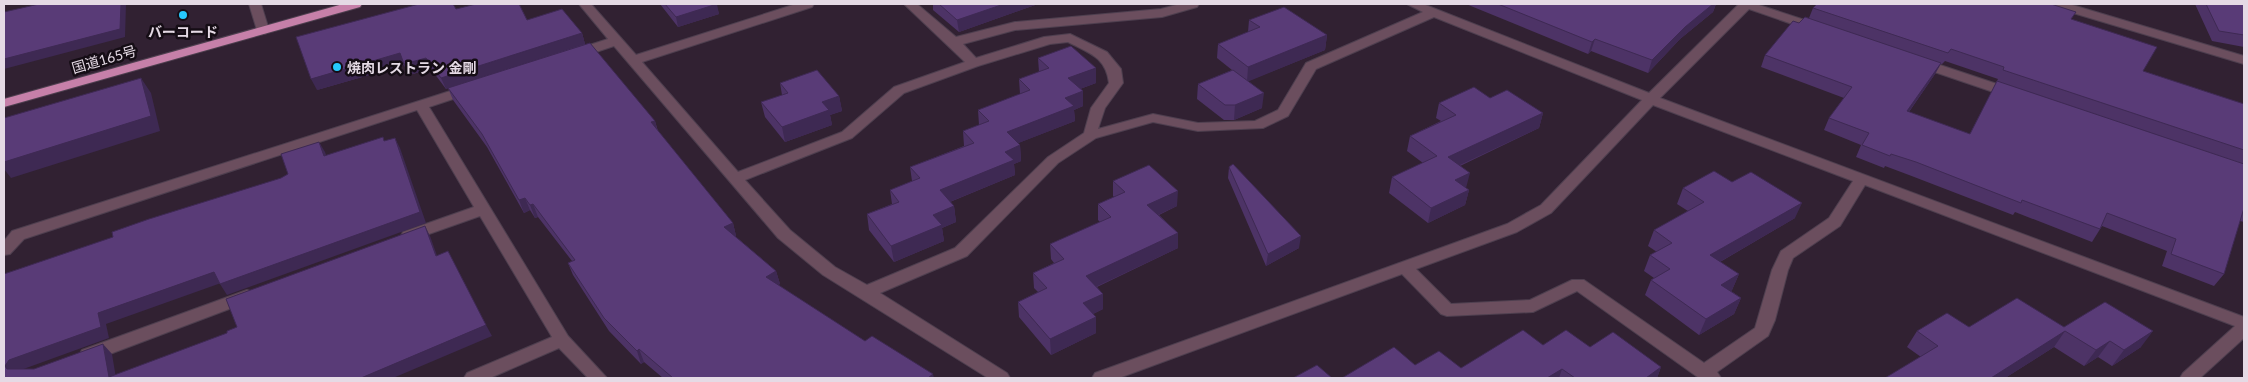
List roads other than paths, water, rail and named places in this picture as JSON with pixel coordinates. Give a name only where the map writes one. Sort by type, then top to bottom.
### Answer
[{"type":"highway","name":"国道165号","points":[[4,103],[356,4]]},
{"type":"street","points":[[255,4],[263,30]]},
{"type":"street","points":[[585,4],[615,41],[634,60],[784,234],[828,271],[866,292],[1001,378]]},
{"type":"street","points":[[634,60],[808,4]]},
{"type":"street","points":[[910,4],[954,42],[973,63]]},
{"type":"street","points":[[954,42],[1015,26],[1162,14],[1193,4]]},
{"type":"street","points":[[1413,4],[1651,99],[2244,323]]},
{"type":"street","points":[[1101,378],[1512,228],[1546,209],[1651,99],[1746,4],[1831,33]]},
{"type":"street","points":[[2057,4],[2244,60]]},
{"type":"street","points":[[866,292],[961,252],[1053,160],[1091,136],[1153,118],[1198,127],[1258,125],[1283,113],[1311,66],[1432,13]]},
{"type":"street","points":[[736,178],[847,135],[899,90],[973,63],[1049,40],[1070,38],[1102,55],[1114,69],[1116,83],[1100,103],[1091,122],[1091,136]]},
{"type":"street","points":[[560,59],[615,41]]},
{"type":"street","points":[[1906,58],[2028,100]]},
{"type":"street","points":[[4,250],[18,235],[486,83]]},
{"type":"street","points":[[421,105],[562,340],[598,378]]},
{"type":"street","points":[[1406,268],[1447,310],[1533,306],[1578,284],[1709,376],[1762,332],[1787,255],[1834,222],[1861,179]]},
{"type":"street","points":[[391,243],[483,209]]},
{"type":"street","points":[[70,362],[262,291]]},
{"type":"street","points":[[2189,378],[2244,328]]},
{"type":"street","points":[[473,378],[562,340]]},
{"type":"place","name":"バーコード","points":[[183,15]]},
{"type":"place","name":"焼肉レストラン 金剛","points":[[337,67]]}]
